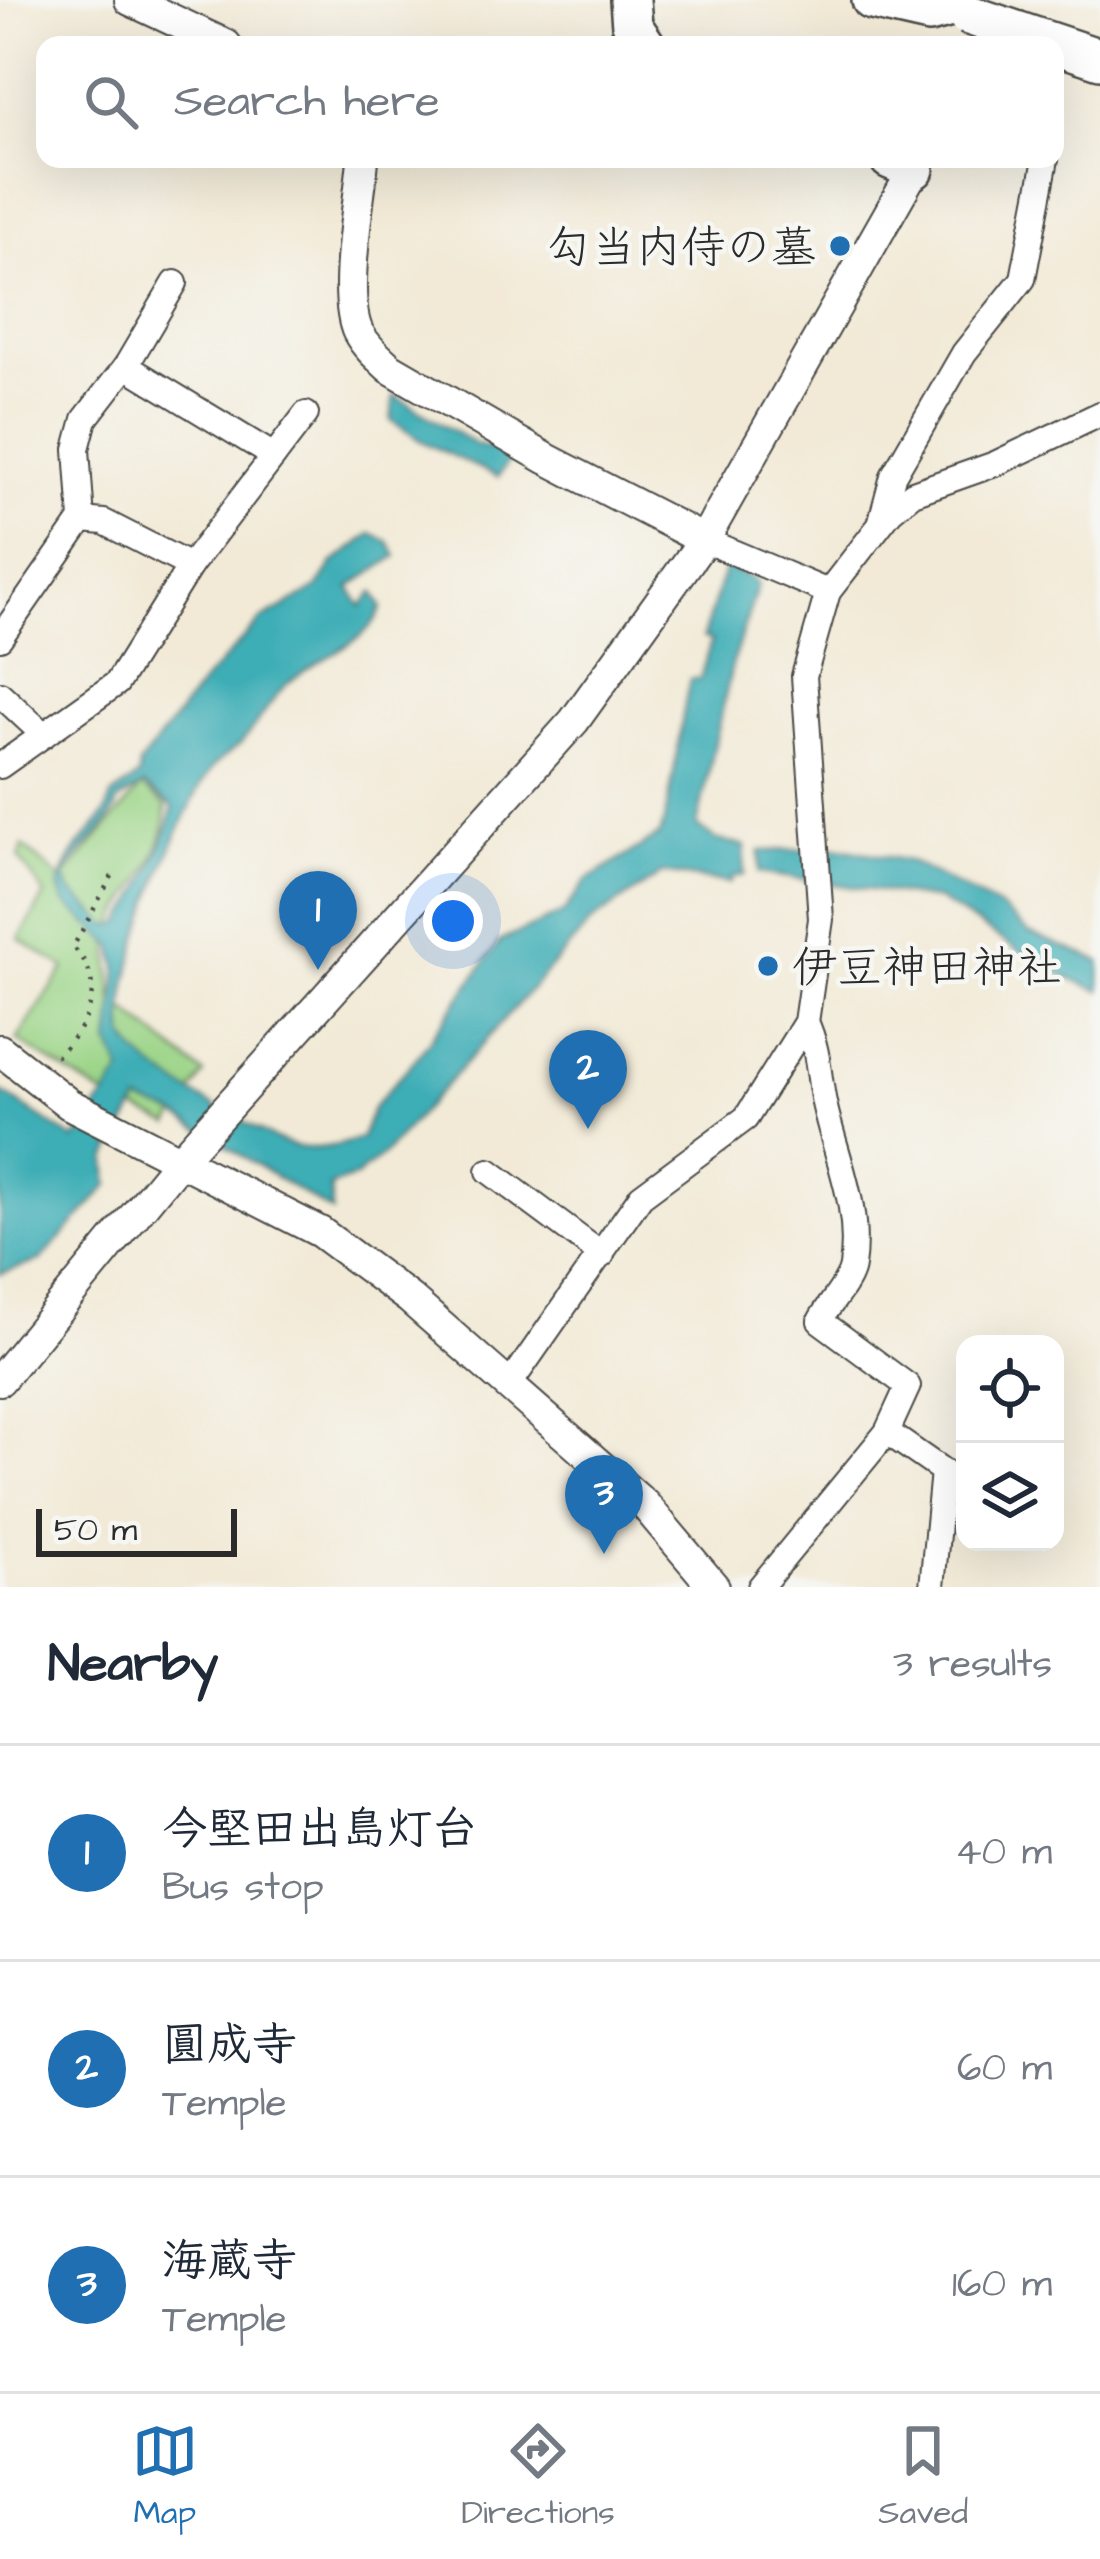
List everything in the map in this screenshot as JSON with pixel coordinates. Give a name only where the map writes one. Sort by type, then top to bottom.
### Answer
[{"type":"highway","points":[[607,0],[616,36]]},
{"type":"highway","points":[[630,0],[632,26],[639,36]]},
{"type":"highway","points":[[872,0],[929,13],[976,16],[1034,36]]},
{"type":"highway","points":[[1064,47],[1100,59]]},
{"type":"street","points":[[130,0],[207,36]]},
{"type":"street","points":[[363,168],[352,304],[356,328],[370,350],[390,368],[547,459],[704,540],[828,592]]},
{"type":"street","points":[[0,1380],[190,1149],[574,721],[704,540],[905,168]]},
{"type":"street","points":[[880,524],[893,476],[964,353],[1023,279],[1044,168]]},
{"type":"street","points":[[0,638],[82,520],[77,449],[85,419],[125,366],[175,284]]},
{"type":"street","points":[[125,366],[274,456]]},
{"type":"street","points":[[0,766],[117,683],[190,566],[306,414]]},
{"type":"street","points":[[510,1384],[641,1196],[746,1118],[806,1022],[819,942],[819,890],[804,676],[828,592],[880,524],[914,493],[995,464],[1100,414]]},
{"type":"street","points":[[82,520],[104,522],[190,566]]},
{"type":"street","points":[[0,694],[44,735]]},
{"type":"street","points":[[760,1587],[887,1432],[908,1386],[820,1321],[852,1272],[854,1231],[847,1174],[824,1102],[818,1049],[806,1022]]},
{"type":"street","points":[[0,1050],[88,1114],[126,1132],[190,1149],[320,1232],[510,1384],[644,1505],[714,1587]]},
{"type":"street","points":[[489,1171],[602,1255]]},
{"type":"street","points":[[887,1432],[943,1471],[932,1587]]},
{"type":"path","points":[[35,1078],[74,1040],[91,1010],[92,979],[86,960],[73,947],[112,876]]},
{"type":"green space","points":[[142,786],[166,806],[165,824],[155,855],[111,932],[112,999],[204,1074],[170,1125],[103,1095],[17,1040],[65,968],[19,939],[45,895],[19,858],[23,846],[62,880]]},
{"type":"water","points":[[394,395],[477,445],[513,454],[498,477],[421,441],[391,420]]},
{"type":"water","points":[[372,533],[389,542],[397,556],[350,587],[361,606],[374,592],[382,607],[375,620],[353,641],[285,686],[240,744],[212,768],[184,820],[139,938],[124,1010],[130,1045],[153,1067],[214,1106],[290,1145],[321,1148],[361,1138],[374,1106],[419,1055],[500,941],[563,913],[587,880],[660,835],[690,679],[700,679],[711,641],[703,637],[725,567],[758,585],[733,661],[697,826],[715,839],[745,846],[744,875],[732,877],[730,883],[663,873],[592,921],[385,1153],[356,1177],[331,1186],[332,1212],[173,1113],[139,1102],[107,1159],[109,1185],[40,1261],[0,1274],[0,1091],[75,1140],[122,1072],[110,1044],[118,969],[113,946],[64,902],[59,887],[70,857],[101,820],[111,797],[139,776],[139,765],[203,682],[261,620],[317,588],[333,563]],"holes":[[[144,785],[173,807],[138,896],[121,924],[109,926],[69,889],[64,874],[108,821],[118,801]]]},
{"type":"water","points":[[841,848],[909,861],[1002,909],[1029,933],[1100,961],[1100,991],[1048,969],[938,900],[759,873],[760,851]]},
{"type":"place","name":"勾当内侍の墓","points":[[840,246]]},
{"type":"place","name":"伊豆神田神社","points":[[768,966]]},
{"type":"place","name":"今堅田出島灯台","points":[[318,970]]},
{"type":"place","name":"圓成寺","points":[[588,1129]]},
{"type":"place","name":"海蔵寺","points":[[604,1554]]}]
